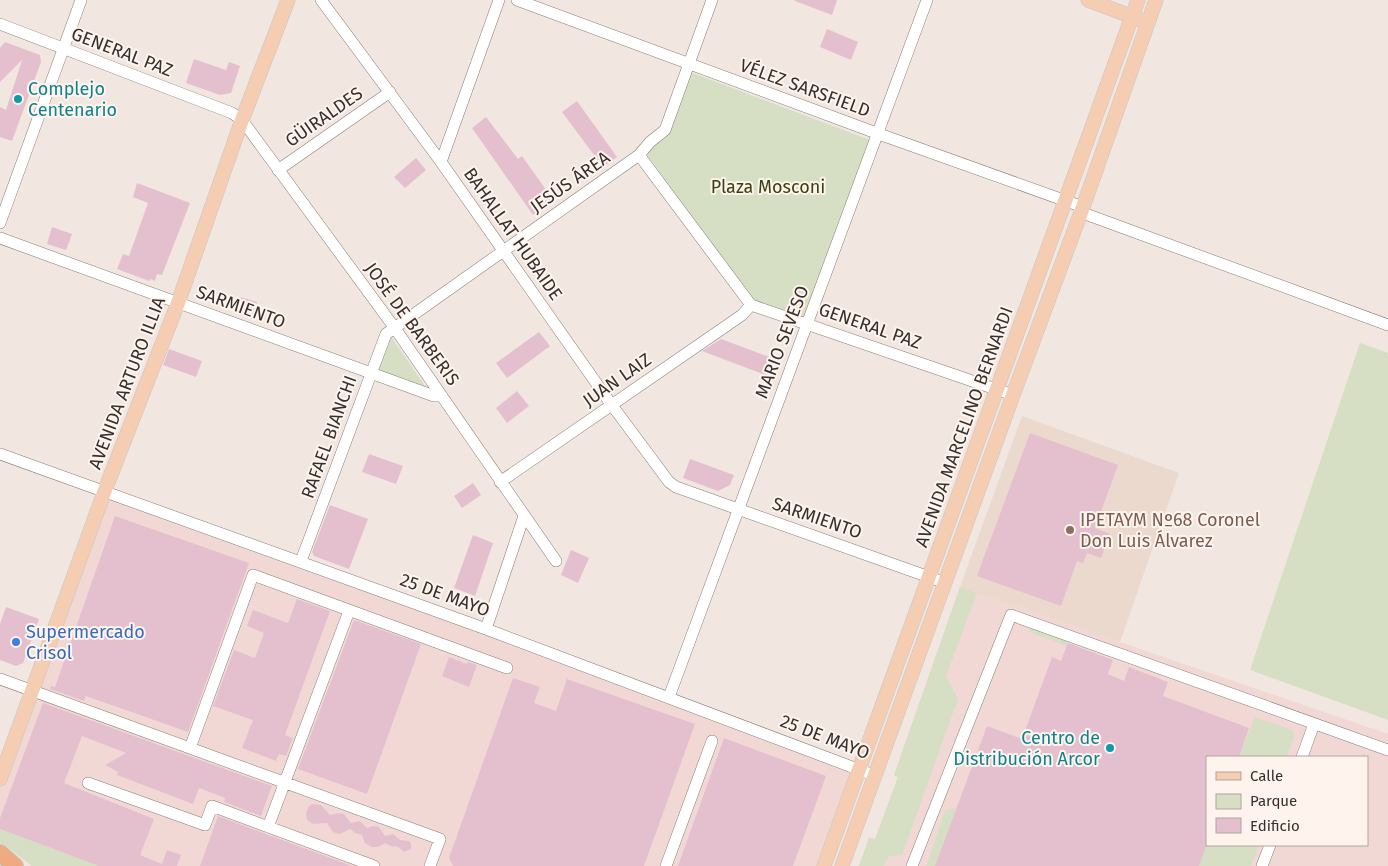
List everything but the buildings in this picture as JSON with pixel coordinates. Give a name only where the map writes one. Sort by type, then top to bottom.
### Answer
[{"type":"highway","points":[[0,853],[15,866]]},
{"type":"main road","name":"AVENIDA ARTURO ILLIA","points":[[0,779],[105,490],[178,303],[237,117],[288,0]]},
{"type":"main road","points":[[1088,0],[1148,22]]},
{"type":"main road","name":"AVENIDA MARCELINO BERNARDI","points":[[824,866],[1138,0]]},
{"type":"main road","name":"AVENIDA MARCELINO BERNARDI","points":[[842,866],[1012,395],[1082,210],[1156,0]]},
{"type":"street","points":[[0,223],[81,0]]},
{"type":"street","name":"BAHALLAT HUBAIDE","points":[[321,0],[441,162],[662,474],[676,487]]},
{"type":"street","points":[[441,162],[499,0]]},
{"type":"street","name":"VÉLEZ SARSFIELD","points":[[517,0],[1065,201],[1082,210],[1388,324]]},
{"type":"street","points":[[688,63],[712,0]]},
{"type":"street","name":"MARIO SEVESO","points":[[669,697],[879,134],[927,0]]},
{"type":"street","name":"GENERAL PAZ","points":[[0,24],[237,117]]},
{"type":"street","name":"JESÚS ÁREA","points":[[394,327],[639,155],[650,142],[665,130],[688,63]]},
{"type":"street","name":"GÜIRALDES","points":[[278,170],[390,92]]},
{"type":"street","name":"JOSÉ DE BARBERIS","points":[[237,117],[394,327],[556,561]]},
{"type":"street","points":[[639,155],[751,305]]},
{"type":"street","name":"SARMIENTO","points":[[0,238],[434,396],[442,396]]},
{"type":"street","name":"GENERAL PAZ","points":[[751,305],[808,323],[1012,395]]},
{"type":"street","name":"JUAN LAIZ","points":[[500,482],[742,315],[751,305]]},
{"type":"street","name":"RAFAEL BIANCHI","points":[[301,561],[384,337],[394,327]]},
{"type":"street","name":"25 DE MAYO","points":[[0,454],[105,490],[486,629],[876,776]]},
{"type":"street","name":"SARMIENTO","points":[[676,487],[946,582]]},
{"type":"street","points":[[486,629],[524,516]]},
{"type":"street","points":[[190,748],[253,574],[507,668]]},
{"type":"street","points":[[268,827],[349,611]]},
{"type":"street","points":[[912,866],[1011,615],[1388,750]]},
{"type":"street","points":[[0,679],[440,839],[430,866]]},
{"type":"street","points":[[1302,756],[1314,724]]},
{"type":"street","points":[[666,866],[712,741]]},
{"type":"street","points":[[88,784],[205,825],[212,806],[374,866]]},
{"type":"street","points":[[1262,866],[1270,846]]},
{"type":"shaded area","name":"IPETAYM Nº68 Coronel Don Luis Álvarez","points":[[1022,416],[1179,473],[1120,642],[960,587]]},
{"type":"shaded area","points":[[107,495],[859,772],[823,866],[32,866],[0,843],[0,786]]},
{"type":"shaded area","points":[[960,587],[1388,734],[1388,866],[859,866],[869,838],[875,839],[898,777],[894,775]]},
{"type":"green space","name":"Plaza Mosconi","points":[[690,72],[870,140],[806,318],[753,301],[645,152],[668,134]]},
{"type":"green space","points":[[390,335],[427,389],[375,371]]},
{"type":"green space","points":[[1360,343],[1388,353],[1388,720],[1250,670]]},
{"type":"green space","points":[[960,587],[977,593],[946,676],[958,699],[902,855],[889,856],[884,866],[859,866],[869,838],[875,839],[898,777],[894,775]]},
{"type":"green space","points":[[1031,627],[1068,641],[1067,646],[1029,632]]},
{"type":"green space","points":[[1255,717],[1292,730],[1295,734],[1287,756],[1239,756]]},
{"type":"green space","points":[[957,807],[935,866],[926,866],[945,811]]},
{"type":"green space","points":[[0,829],[99,866],[32,866],[0,843]]},
{"type":"green space","points":[[1206,846],[1259,846],[1251,866],[1199,866]]},
{"type":"place","name":"Complejo Centenario","points":[[18,99]]},
{"type":"place","name":"IPETAYM Nº68 Coronel Don Luis Álvarez","points":[[1070,530]]},
{"type":"place","name":"Supermercado Crisol","points":[[16,642]]},
{"type":"place","name":"Centro de Distribución Arcor","points":[[1110,748]]}]
